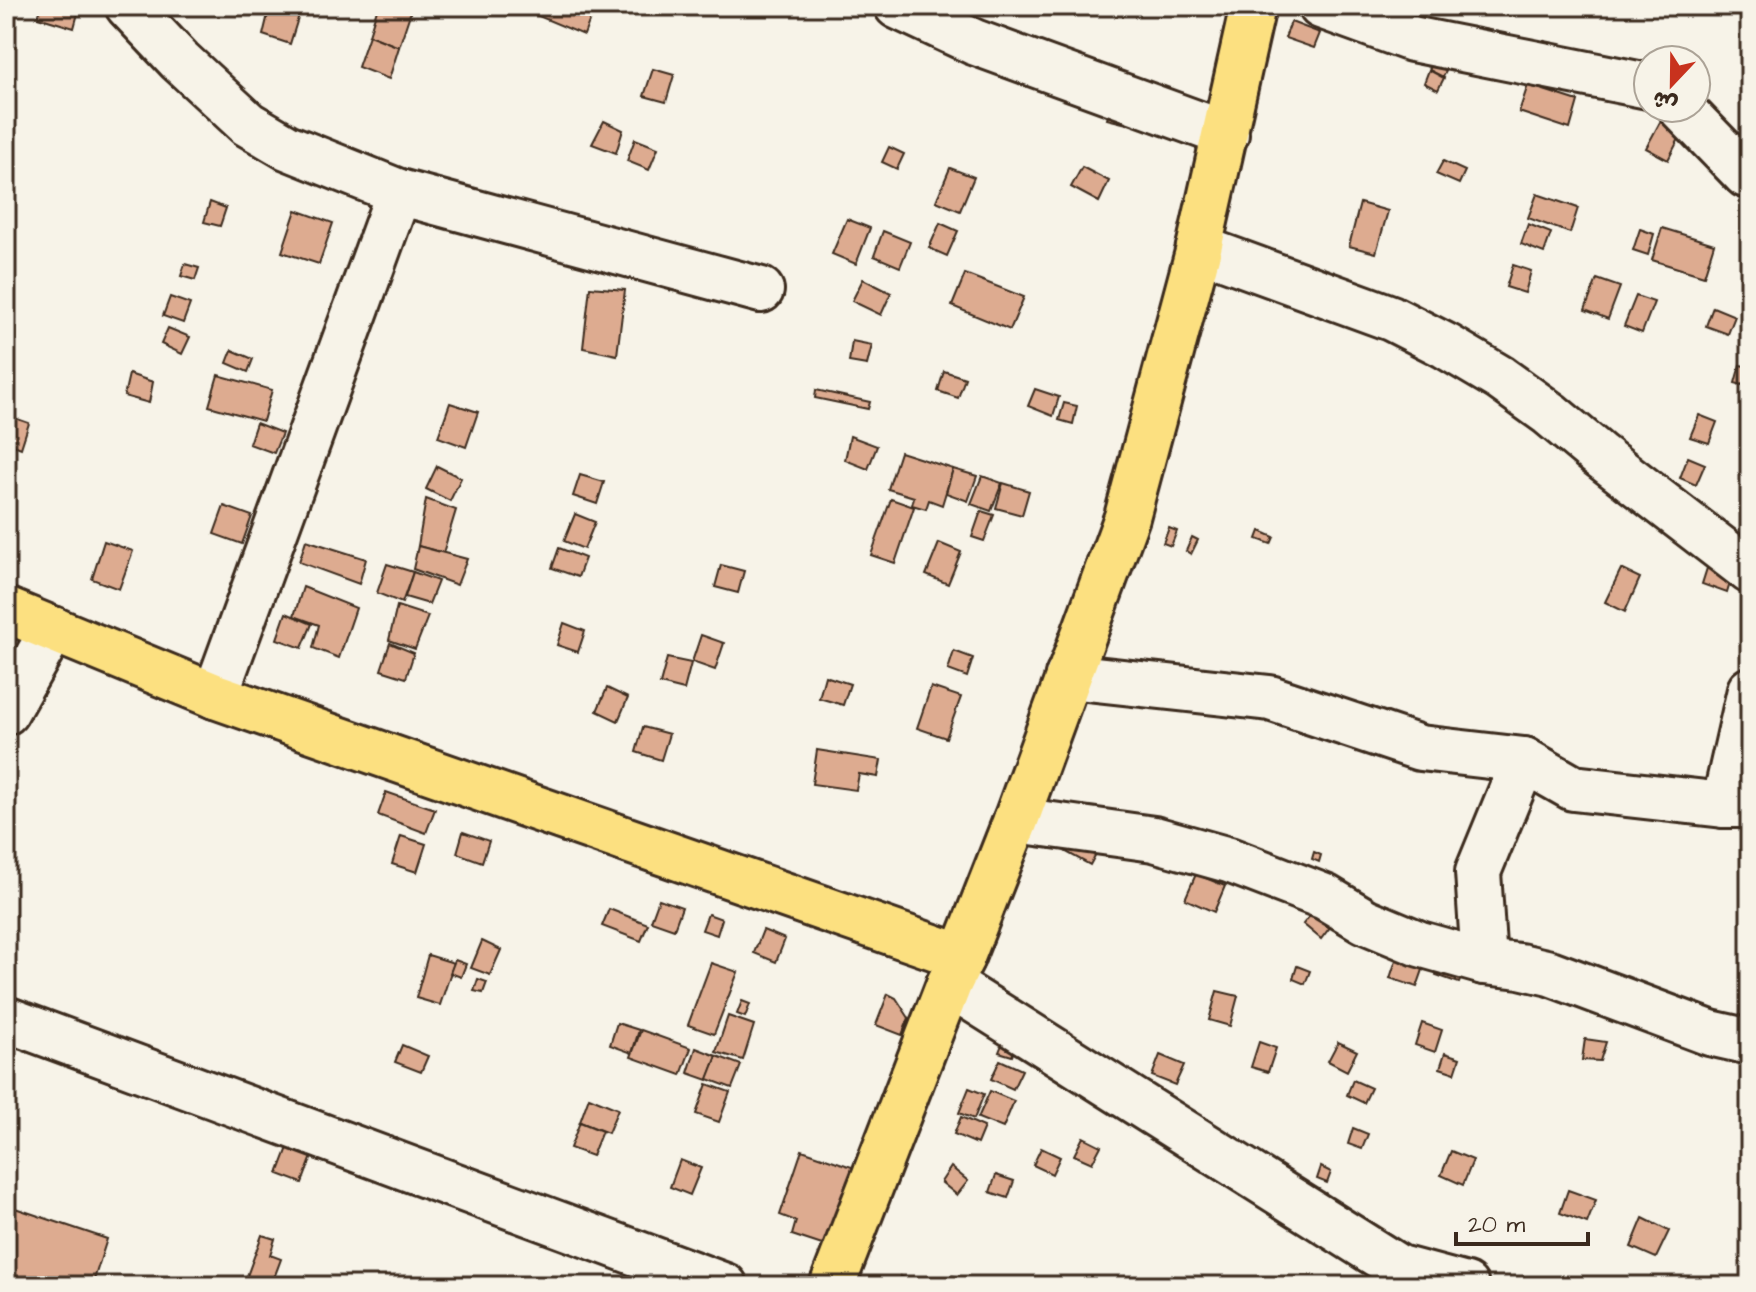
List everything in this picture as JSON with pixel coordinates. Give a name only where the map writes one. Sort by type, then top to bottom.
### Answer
[{"type":"main road","points":[[832,1286],[1016,820],[1127,517],[1199,248],[1253,6]]},
{"type":"main road","points":[[6,610],[215,696],[956,970]]},
{"type":"street","points":[[128,6],[180,61],[248,124],[287,147],[399,192],[761,290]]},
{"type":"street","points":[[897,6],[974,42],[1226,134]]},
{"type":"street","points":[[1321,6],[1412,39],[1632,83]]},
{"type":"street","points":[[1699,124],[1749,170]]},
{"type":"street","points":[[215,696],[399,192]]},
{"type":"street","points":[[1199,248],[1391,318],[1446,346],[1500,378],[1550,414],[1750,571]]},
{"type":"street","points":[[6,712],[53,629]]},
{"type":"street","points":[[1068,676],[1270,698],[1420,748],[1524,760],[1573,788],[1737,805],[1750,690]]},
{"type":"street","points":[[1484,962],[1478,872],[1524,760]]},
{"type":"street","points":[[1016,820],[1154,839],[1229,860],[1325,897],[1365,921],[1420,944],[1484,962],[1550,973],[1710,1033],[1750,1042]]},
{"type":"street","points":[[956,970],[1399,1268],[1466,1286]]},
{"type":"street","points":[[6,1019],[725,1286]]},
{"type":"building","points":[[6,6],[13,6],[6,23]]},
{"type":"building","points":[[42,6],[80,6],[74,28],[38,17]]},
{"type":"building","points":[[270,6],[299,15],[290,44],[263,35]]},
{"type":"building","points":[[378,6],[412,8],[399,47],[369,35]]},
{"type":"building","points":[[539,6],[595,6],[584,35],[536,15]]},
{"type":"building","points":[[1291,22],[1320,33],[1314,48],[1285,38]]},
{"type":"building","points":[[369,35],[399,47],[389,79],[358,67]]},
{"type":"building","points":[[1436,56],[1450,64],[1443,77],[1429,70]]},
{"type":"building","points":[[653,69],[674,75],[666,102],[644,96]]},
{"type":"building","points":[[1429,70],[1444,78],[1438,90],[1424,83]]},
{"type":"building","points":[[1528,85],[1578,101],[1570,129],[1519,112]]},
{"type":"building","points":[[1110,108],[1129,114],[1127,124],[1107,119]]},
{"type":"building","points":[[604,121],[623,130],[616,153],[592,144]]},
{"type":"building","points":[[1659,124],[1682,133],[1668,160],[1646,148]]},
{"type":"building","points":[[635,139],[658,148],[649,170],[627,161]]},
{"type":"building","points":[[889,147],[904,154],[897,169],[882,162]]},
{"type":"building","points":[[1443,161],[1465,171],[1459,184],[1436,174]]},
{"type":"building","points":[[1082,167],[1109,181],[1099,202],[1071,187]]},
{"type":"building","points":[[950,168],[974,177],[960,211],[936,201]]},
{"type":"building","points":[[1537,194],[1578,208],[1570,233],[1528,218]]},
{"type":"building","points":[[210,202],[226,208],[220,226],[204,222]]},
{"type":"building","points":[[1360,203],[1388,211],[1376,253],[1349,246]]},
{"type":"building","points":[[296,210],[333,223],[319,264],[282,252]]},
{"type":"building","points":[[847,219],[870,228],[856,264],[832,254]]},
{"type":"building","points":[[940,223],[958,231],[947,256],[929,248]]},
{"type":"building","points":[[1528,224],[1551,233],[1544,253],[1521,244]]},
{"type":"building","points":[[1662,228],[1714,244],[1704,276],[1652,260]]},
{"type":"building","points":[[1640,229],[1654,234],[1648,255],[1633,250]]},
{"type":"building","points":[[883,231],[910,242],[900,267],[874,256]]},
{"type":"building","points":[[185,264],[199,268],[195,280],[181,276]]},
{"type":"building","points":[[1513,265],[1531,271],[1525,293],[1506,287]]},
{"type":"building","points":[[965,274],[1024,297],[1010,330],[952,306]]},
{"type":"building","points":[[863,279],[891,293],[881,315],[852,301]]},
{"type":"building","points":[[1597,279],[1620,287],[1608,319],[1585,310]]},
{"type":"building","points":[[590,287],[625,290],[617,355],[583,348]]},
{"type":"building","points":[[1636,296],[1654,302],[1642,333],[1624,326]]},
{"type":"building","points":[[170,297],[190,304],[183,323],[163,316]]},
{"type":"building","points":[[1713,307],[1735,316],[1728,334],[1706,326]]},
{"type":"building","points":[[168,328],[190,337],[182,354],[161,344]]},
{"type":"building","points":[[852,341],[872,345],[867,365],[849,362]]},
{"type":"building","points":[[232,350],[253,359],[248,372],[227,363]]},
{"type":"building","points":[[1740,365],[1750,367],[1750,387],[1735,383]]},
{"type":"building","points":[[944,371],[965,378],[958,398],[938,391]]},
{"type":"building","points":[[129,374],[153,382],[149,403],[124,396]]},
{"type":"building","points":[[218,375],[272,390],[263,421],[209,406]]},
{"type":"building","points":[[1035,389],[1059,397],[1053,416],[1028,406]]},
{"type":"building","points":[[816,390],[870,402],[868,409],[815,398]]},
{"type":"building","points":[[450,403],[478,412],[466,447],[438,437]]},
{"type":"building","points":[[1064,403],[1077,406],[1073,424],[1059,420]]},
{"type":"building","points":[[6,415],[29,423],[21,448],[6,442]]},
{"type":"building","points":[[1699,415],[1717,422],[1709,443],[1690,437]]},
{"type":"building","points":[[256,423],[282,433],[274,453],[249,444]]},
{"type":"building","points":[[850,436],[877,446],[868,469],[845,460]]},
{"type":"building","points":[[900,452],[953,469],[942,505],[929,500],[926,509],[912,505],[914,497],[888,489]]},
{"type":"building","points":[[1688,457],[1705,464],[1696,485],[1680,478]]},
{"type":"building","points":[[437,466],[461,478],[450,501],[426,489]]},
{"type":"building","points":[[953,469],[977,476],[968,501],[946,493]]},
{"type":"building","points":[[580,475],[604,482],[597,504],[573,496]]},
{"type":"building","points":[[982,476],[1002,483],[991,511],[971,504]]},
{"type":"building","points":[[1003,483],[1029,491],[1022,515],[996,508]]},
{"type":"building","points":[[426,499],[456,510],[443,553],[418,546]]},
{"type":"building","points":[[891,499],[914,507],[895,563],[871,555]]},
{"type":"building","points":[[224,506],[252,516],[242,544],[214,534]]},
{"type":"building","points":[[981,511],[994,515],[984,541],[972,537]]},
{"type":"building","points":[[575,514],[595,522],[584,549],[564,541]]},
{"type":"building","points":[[1169,528],[1177,531],[1171,546],[1163,543]]},
{"type":"building","points":[[1260,531],[1274,537],[1271,544],[1257,539]]},
{"type":"building","points":[[1192,537],[1198,540],[1191,554],[1186,551]]},
{"type":"building","points":[[306,540],[366,559],[359,584],[299,562]]},
{"type":"building","points":[[104,541],[133,551],[119,589],[92,579]]},
{"type":"building","points":[[939,543],[961,552],[948,584],[926,575]]},
{"type":"building","points":[[418,546],[467,559],[457,585],[413,569]]},
{"type":"building","points":[[559,548],[585,558],[578,577],[552,568]]},
{"type":"building","points":[[387,564],[413,572],[402,603],[377,593]]},
{"type":"building","points":[[721,565],[744,571],[738,593],[715,587]]},
{"type":"building","points":[[1708,565],[1733,573],[1727,593],[1702,584]]},
{"type":"building","points":[[1621,569],[1640,578],[1625,612],[1605,602]]},
{"type":"building","points":[[413,572],[438,581],[429,604],[405,597]]},
{"type":"building","points":[[303,587],[356,608],[339,658],[313,648],[319,625],[294,616]]},
{"type":"building","points":[[397,606],[428,616],[415,649],[389,640]]},
{"type":"building","points":[[286,613],[312,624],[302,648],[277,639]]},
{"type":"building","points":[[564,623],[585,631],[578,652],[557,645]]},
{"type":"building","points":[[701,635],[724,643],[715,670],[692,662]]},
{"type":"building","points":[[390,643],[414,653],[406,678],[381,670]]},
{"type":"building","points":[[954,651],[973,658],[967,677],[948,670]]},
{"type":"building","points":[[667,658],[691,663],[684,690],[660,684]]},
{"type":"building","points":[[825,676],[850,684],[843,705],[819,698]]},
{"type":"building","points":[[931,687],[961,697],[946,738],[917,728]]},
{"type":"building","points":[[607,688],[628,698],[618,721],[597,711]]},
{"type":"building","points":[[643,727],[669,734],[661,760],[636,752]]},
{"type":"building","points":[[817,750],[881,760],[878,777],[859,774],[856,790],[812,784]]},
{"type":"building","points":[[386,792],[435,809],[426,833],[378,815]]},
{"type":"building","points":[[463,832],[489,841],[482,862],[457,853]]},
{"type":"building","points":[[401,836],[426,844],[417,872],[392,864]]},
{"type":"building","points":[[1104,839],[1090,865],[1057,847]]},
{"type":"building","points":[[1314,852],[1321,855],[1319,862],[1312,859]]},
{"type":"building","points":[[1196,874],[1225,886],[1214,912],[1185,899]]},
{"type":"building","points":[[659,899],[682,907],[674,929],[651,921]]},
{"type":"building","points":[[1316,908],[1334,922],[1321,939],[1303,924]]},
{"type":"building","points":[[609,909],[648,924],[641,941],[602,926]]},
{"type":"building","points":[[708,914],[722,919],[717,935],[702,930]]},
{"type":"building","points":[[763,930],[785,939],[776,962],[754,953]]},
{"type":"building","points":[[482,941],[501,950],[490,975],[471,968]]},
{"type":"building","points":[[1398,954],[1425,964],[1417,987],[1390,978]]},
{"type":"building","points":[[1443,954],[1467,963],[1459,983],[1436,975]]},
{"type":"building","points":[[428,955],[454,963],[440,1005],[416,998]]},
{"type":"building","points":[[455,960],[466,964],[461,977],[450,973]]},
{"type":"building","points":[[711,963],[738,972],[714,1034],[688,1025]]},
{"type":"building","points":[[1297,966],[1310,971],[1305,984],[1293,979]]},
{"type":"building","points":[[478,979],[487,982],[483,993],[474,991]]},
{"type":"building","points":[[1217,991],[1238,996],[1230,1026],[1209,1020]]},
{"type":"building","points":[[888,994],[896,998],[909,1018],[902,1035],[876,1025]]},
{"type":"building","points":[[742,1001],[750,1004],[745,1017],[737,1014]]},
{"type":"building","points":[[728,1016],[754,1025],[743,1060],[716,1052]]},
{"type":"building","points":[[617,1023],[639,1030],[632,1053],[610,1045]]},
{"type":"building","points":[[1422,1023],[1442,1030],[1435,1052],[1415,1045]]},
{"type":"building","points":[[641,1030],[691,1048],[681,1075],[631,1057]]},
{"type":"building","points":[[1007,1032],[1019,1037],[1012,1056],[999,1052]]},
{"type":"building","points":[[1585,1039],[1606,1042],[1600,1061],[1582,1060]]},
{"type":"building","points":[[1259,1042],[1276,1048],[1268,1072],[1251,1067]]},
{"type":"building","points":[[1338,1042],[1357,1051],[1347,1071],[1328,1061]]},
{"type":"building","points":[[402,1045],[428,1056],[421,1072],[395,1062]]},
{"type":"building","points":[[696,1048],[717,1056],[708,1080],[688,1073]]},
{"type":"building","points":[[1445,1053],[1460,1058],[1455,1073],[1440,1068]]},
{"type":"building","points":[[1160,1055],[1184,1065],[1175,1085],[1152,1076]]},
{"type":"building","points":[[717,1056],[741,1065],[732,1088],[708,1079]]},
{"type":"building","points":[[1000,1060],[1022,1070],[1013,1089],[991,1079]]},
{"type":"building","points":[[1353,1080],[1371,1088],[1364,1103],[1347,1095]]},
{"type":"building","points":[[707,1084],[730,1092],[719,1122],[696,1114]]},
{"type":"building","points":[[969,1088],[984,1094],[974,1119],[959,1113]]},
{"type":"building","points":[[990,1091],[1014,1101],[1003,1128],[978,1118]]},
{"type":"building","points":[[589,1097],[618,1109],[608,1133],[580,1122]]},
{"type":"building","points":[[961,1117],[984,1127],[977,1144],[954,1134]]},
{"type":"building","points":[[580,1122],[602,1131],[592,1156],[570,1148]]},
{"type":"building","points":[[1353,1128],[1368,1134],[1362,1149],[1348,1144]]},
{"type":"building","points":[[1083,1137],[1101,1146],[1092,1163],[1074,1155]]},
{"type":"building","points":[[289,1145],[313,1154],[302,1183],[278,1174]]},
{"type":"building","points":[[1041,1148],[1060,1157],[1052,1174],[1033,1165]]},
{"type":"building","points":[[802,1150],[855,1168],[828,1247],[792,1235],[796,1221],[780,1215]]},
{"type":"building","points":[[1451,1151],[1473,1160],[1463,1185],[1441,1175]]},
{"type":"building","points":[[680,1160],[701,1168],[690,1195],[670,1187]]},
{"type":"building","points":[[951,1167],[968,1181],[957,1195],[941,1182]]},
{"type":"building","points":[[1321,1167],[1331,1172],[1327,1183],[1317,1179]]},
{"type":"building","points":[[996,1175],[1014,1181],[1008,1198],[990,1192]]},
{"type":"building","points":[[1568,1190],[1596,1200],[1587,1223],[1560,1213]]},
{"type":"building","points":[[6,1205],[107,1239],[92,1286],[6,1286]]},
{"type":"building","points":[[1643,1218],[1669,1231],[1656,1258],[1631,1247]]},
{"type":"building","points":[[262,1235],[275,1239],[270,1255],[281,1259],[271,1286],[247,1276]]},
{"type":"building","points":[[900,1276],[919,1284],[897,1286]]},
{"type":"building","points":[[953,1276],[974,1283],[973,1286],[949,1286]]}]
